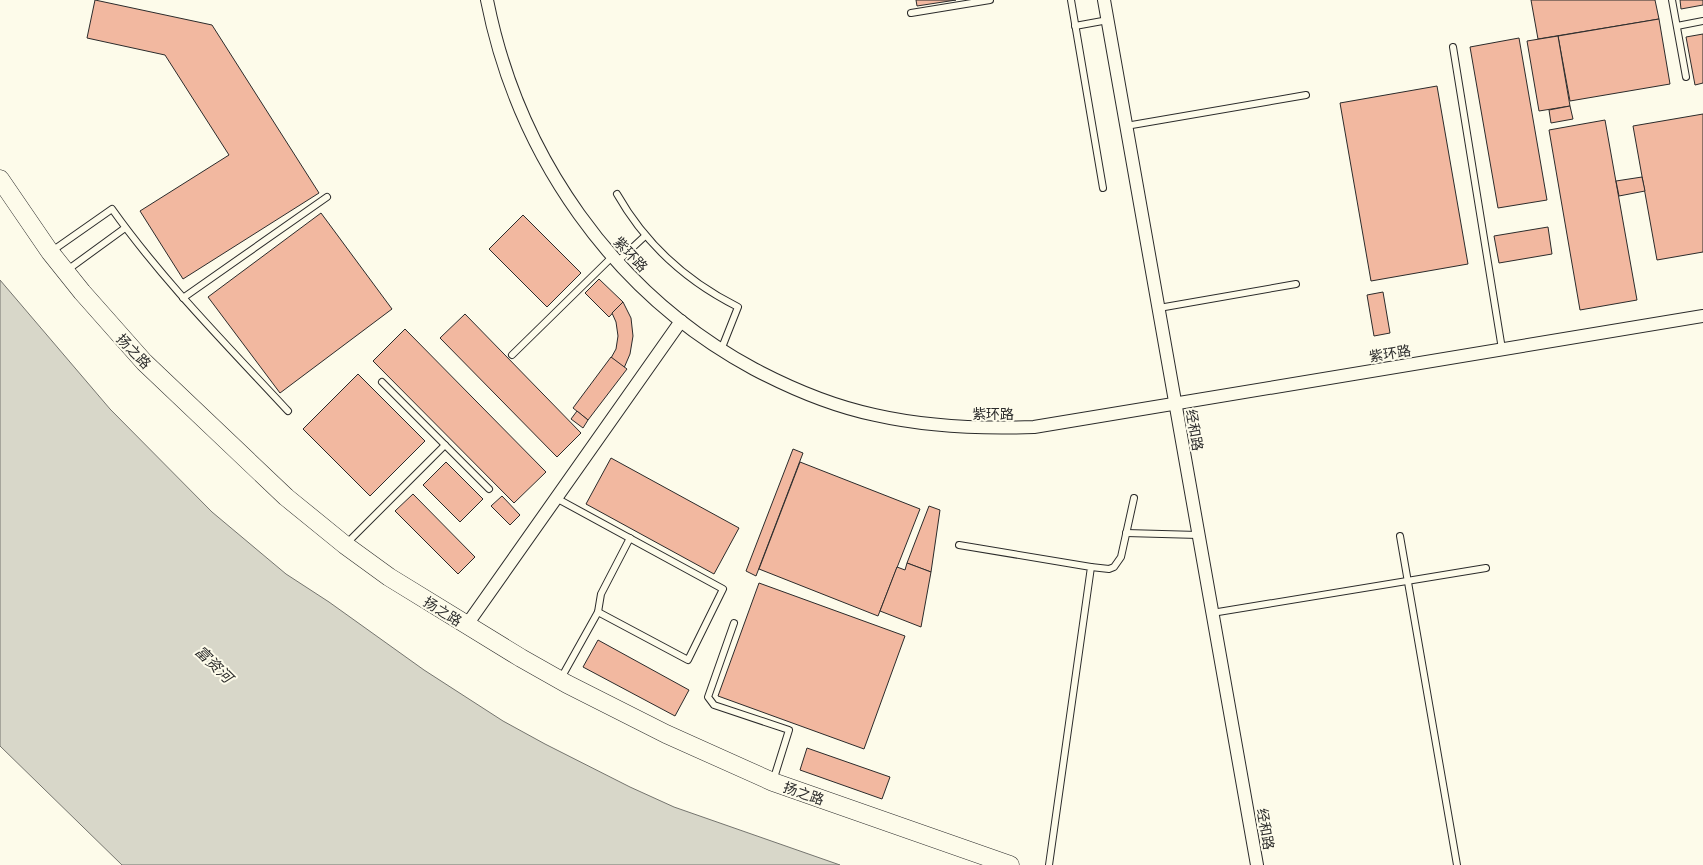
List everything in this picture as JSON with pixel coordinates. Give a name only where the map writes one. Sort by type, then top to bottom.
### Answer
[{"type":"street","name":"紫环路","points":[[487,0],[507,73],[530,133],[572,206],[615,260],[647,292],[681,321],[721,350],[766,376],[814,397],[873,415],[934,425],[992,428],[1034,427],[1703,316]]},
{"type":"street","name":"经和路","points":[[1104,0],[1257,865]]},
{"type":"street","name":"扬之路","points":[[0,179],[65,271],[112,328],[177,395],[286,497],[389,578],[466,626],[560,680],[666,734],[772,782],[1010,865]]},
{"type":"street","points":[[466,626],[681,321]]},
{"type":"lane","points":[[911,13],[990,0]]},
{"type":"lane","points":[[1071,0],[1103,188]]},
{"type":"lane","points":[[1672,0],[1686,77]]},
{"type":"lane","points":[[1075,26],[1108,20]]},
{"type":"lane","points":[[1677,26],[1703,21]]},
{"type":"lane","points":[[1453,47],[1502,349]]},
{"type":"lane","points":[[1126,126],[1306,95]]},
{"type":"lane","points":[[617,194],[645,236],[672,265],[721,298],[738,306],[721,350]]},
{"type":"lane","points":[[183,298],[327,197]]},
{"type":"lane","points":[[50,252],[112,209],[125,228],[183,298],[288,411]]},
{"type":"lane","points":[[65,271],[125,228]]},
{"type":"lane","points":[[512,355],[615,260],[645,236]]},
{"type":"lane","points":[[1158,308],[1296,284]]},
{"type":"lane","points":[[382,382],[489,489]]},
{"type":"lane","points":[[345,545],[445,445]]},
{"type":"lane","points":[[556,498],[723,589],[688,660],[598,612]]},
{"type":"lane","points":[[959,545],[1109,569],[1114,567],[1121,558],[1134,498]]},
{"type":"lane","points":[[1126,533],[1198,534]]},
{"type":"lane","points":[[1400,536],[1457,865]]},
{"type":"lane","points":[[560,680],[598,612],[601,594],[630,538]]},
{"type":"lane","points":[[1049,865],[1091,567]]},
{"type":"lane","points":[[1212,613],[1486,568]]},
{"type":"lane","points":[[734,623],[708,697],[714,705],[789,730],[772,782]]},
{"type":"water","name":"富资河","points":[[0,280],[110,409],[212,512],[286,574],[329,602],[424,670],[503,721],[545,744],[674,807],[840,865],[122,865],[0,746]]},
{"type":"building","points":[[95,0],[212,25],[319,193],[183,279],[140,211],[229,155],[165,55],[87,38]]},
{"type":"building","points":[[916,0],[956,0],[917,6]]},
{"type":"building","points":[[1531,0],[1655,0],[1659,19],[1538,39]]},
{"type":"building","points":[[1680,0],[1703,0],[1703,5],[1681,9]]},
{"type":"building","points":[[1659,19],[1670,84],[1570,101],[1558,36]]},
{"type":"building","points":[[1703,34],[1703,83],[1695,85],[1686,37]]},
{"type":"building","points":[[1558,36],[1570,106],[1539,111],[1527,41]]},
{"type":"building","points":[[1519,38],[1547,200],[1498,208],[1470,47]]},
{"type":"building","points":[[1437,86],[1468,264],[1371,281],[1340,103]]},
{"type":"building","points":[[1570,106],[1573,119],[1551,123],[1549,110]]},
{"type":"building","points":[[1703,114],[1703,252],[1657,260],[1633,126]]},
{"type":"building","points":[[1605,120],[1637,300],[1580,310],[1549,130]]},
{"type":"building","points":[[1642,177],[1645,191],[1619,196],[1616,181]]},
{"type":"building","points":[[321,213],[392,309],[280,393],[208,297]]},
{"type":"building","points":[[523,215],[581,273],[547,307],[489,249]]},
{"type":"building","points":[[1548,227],[1552,254],[1499,263],[1494,236]]},
{"type":"building","points":[[599,279],[623,302],[609,317],[585,293]]},
{"type":"building","points":[[1383,292],[1390,333],[1374,336],[1367,295]]},
{"type":"building","points":[[623,302],[631,318],[633,336],[630,354],[624,368],[611,358],[616,349],[618,336],[616,322],[612,313]]},
{"type":"building","points":[[465,314],[581,433],[557,457],[440,338]]},
{"type":"building","points":[[405,329],[546,472],[514,503],[373,361]]},
{"type":"building","points":[[611,357],[627,369],[588,420],[573,408]]},
{"type":"building","points":[[358,374],[425,441],[370,496],[303,429]]},
{"type":"building","points":[[577,411],[588,420],[583,428],[571,419]]},
{"type":"building","points":[[793,449],[803,453],[756,576],[746,571]]},
{"type":"building","points":[[611,458],[739,528],[714,574],[586,504]]},
{"type":"building","points":[[446,462],[483,499],[460,522],[423,485]]},
{"type":"building","points":[[800,462],[920,509],[878,616],[759,569]]},
{"type":"building","points":[[413,494],[475,557],[458,574],[395,511]]},
{"type":"building","points":[[502,496],[520,515],[510,525],[491,506]]},
{"type":"building","points":[[929,506],[940,510],[931,572],[907,563]]},
{"type":"building","points":[[907,563],[931,572],[921,627],[880,611],[897,567],[905,570]]},
{"type":"building","points":[[759,583],[905,636],[864,749],[718,696]]},
{"type":"building","points":[[598,640],[689,690],[675,716],[583,667]]},
{"type":"building","points":[[807,748],[890,777],[882,799],[800,770]]}]
